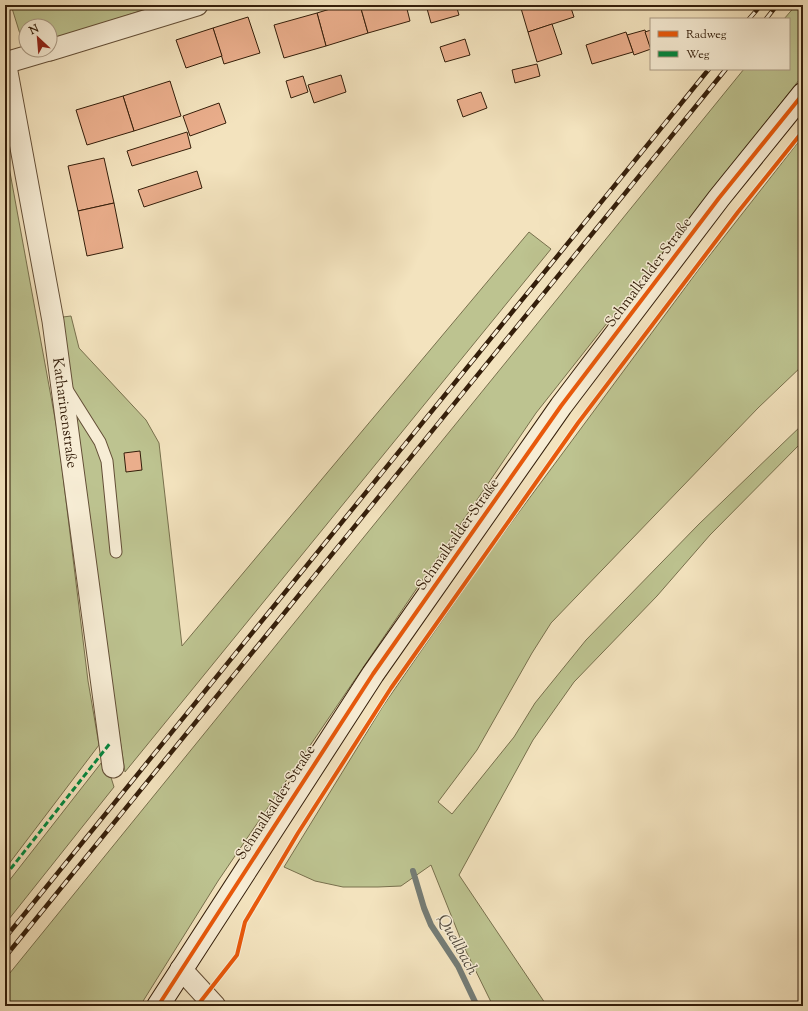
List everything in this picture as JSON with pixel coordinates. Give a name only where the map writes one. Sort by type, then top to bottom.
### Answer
[{"type":"main road","name":"Schmalkalder Straße","points":[[158,1006],[373,674],[561,406],[720,198],[803,94]]},
{"type":"street","points":[[58,47],[197,5]]},
{"type":"street","points":[[5,62],[20,58]]},
{"type":"street","name":"Katharinenstraße","points":[[5,62],[53,321],[113,767]]},
{"type":"street","points":[[181,969],[215,1006]]},
{"type":"lane","points":[[61,380],[100,442],[106,461],[116,552]]},
{"type":"green space","points":[[11,5],[159,5],[58,37],[58,18],[18,18],[18,28]]},
{"type":"green space","points":[[796,5],[803,5],[803,75],[536,413],[218,881],[140,1006],[5,1006],[5,979],[743,70],[790,70],[790,18],[785,18]]},
{"type":"green space","points":[[803,136],[803,365],[758,408],[551,623],[532,653],[477,750],[438,802],[452,814],[514,737],[535,703],[586,640],[699,524],[803,424],[803,441],[710,535],[657,596],[574,682],[533,740],[459,875],[547,1006],[493,1006],[463,945],[431,865],[401,886],[378,887],[343,887],[315,881],[284,867],[383,706],[488,554],[699,269]]},
{"type":"green space","points":[[5,145],[58,435],[88,681],[99,745],[5,869]]},
{"type":"green space","points":[[529,232],[551,249],[125,772],[55,318],[71,316],[79,348],[146,420],[159,443],[182,646]]},
{"type":"green space","points":[[105,758],[114,787],[5,924],[5,886]]},
{"type":"building","points":[[343,5],[360,5],[368,33],[326,46],[317,13]]},
{"type":"building","points":[[360,5],[406,5],[410,21],[368,33]]},
{"type":"building","points":[[426,5],[456,5],[459,15],[431,23]]},
{"type":"building","points":[[520,5],[570,5],[574,17],[528,32]]},
{"type":"building","points":[[317,13],[326,46],[284,58],[274,25]]},
{"type":"building","points":[[248,17],[260,53],[224,64],[213,28]]},
{"type":"building","points":[[552,24],[562,54],[537,62],[528,32]]},
{"type":"building","points":[[213,28],[222,56],[186,68],[176,40]]},
{"type":"building","points":[[645,30],[650,49],[634,55],[627,35]]},
{"type":"building","points":[[650,30],[650,47],[645,32]]},
{"type":"building","points":[[626,32],[633,52],[592,64],[586,45]]},
{"type":"building","points":[[465,39],[470,55],[445,62],[440,47]]},
{"type":"building","points":[[537,64],[540,76],[515,83],[512,70]]},
{"type":"building","points":[[341,75],[346,92],[314,103],[308,85]]},
{"type":"building","points":[[303,76],[308,92],[291,98],[286,81]]},
{"type":"building","points":[[170,81],[181,116],[134,131],[123,96]]},
{"type":"building","points":[[481,92],[487,108],[463,117],[457,100]]},
{"type":"building","points":[[123,96],[134,131],[87,145],[76,110]]},
{"type":"building","points":[[219,103],[226,123],[190,136],[183,116]]},
{"type":"building","points":[[187,132],[191,148],[132,166],[127,151]]},
{"type":"building","points":[[104,158],[114,203],[78,211],[68,166]]},
{"type":"building","points":[[197,171],[202,188],[144,207],[138,190]]},
{"type":"building","points":[[114,203],[123,248],[87,256],[78,211]]},
{"type":"building","points":[[140,451],[142,470],[126,472],[124,453]]},
{"type":"waterway","name":"Quellbach","points":[[413,871],[424,908],[431,925],[458,966],[477,1006]]},
{"type":"railway","points":[[750,18],[761,5]]},
{"type":"railway","points":[[767,18],[777,5]]},
{"type":"railway","points":[[5,938],[708,70]]},
{"type":"railway","points":[[5,957],[725,70]]},
{"type":"marked path","points":[[5,876],[111,742]]},
{"type":"cycle path","points":[[158,1006],[373,674],[561,406],[719,198],[803,94]]},
{"type":"cycle path","points":[[197,1006],[237,955],[245,922],[298,833],[391,688],[578,423],[738,212],[803,131]]}]
